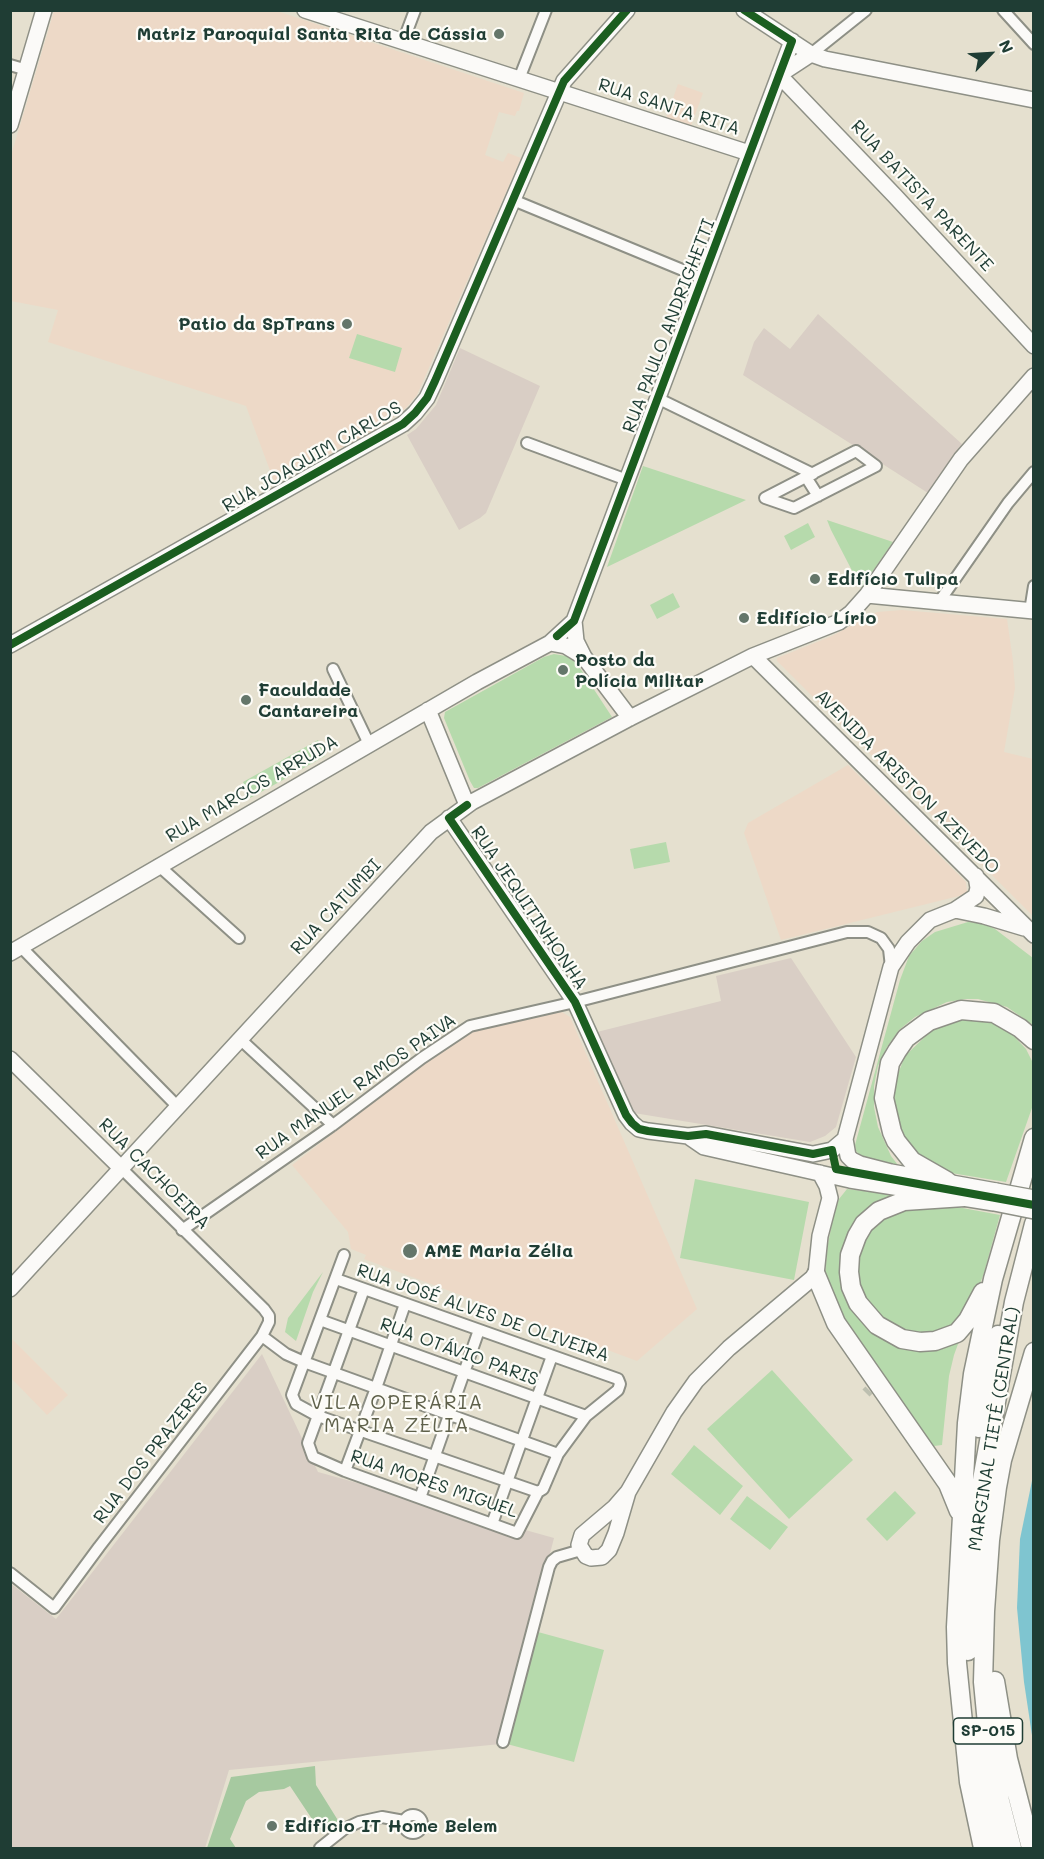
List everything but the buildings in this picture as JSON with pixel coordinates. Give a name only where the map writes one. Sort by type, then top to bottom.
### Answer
[{"type":"highway","points":[[947,1181],[912,1161],[896,1141],[892,1132],[884,1098],[890,1063],[897,1051],[906,1038],[929,1021],[961,1010],[994,1013],[1020,1028],[1034,1040]]},
{"type":"highway","points":[[983,1848],[969,1782],[957,1664],[956,1627],[963,1472],[973,1374],[993,1279],[1034,1138]]},
{"type":"highway","points":[[964,1197],[904,1201],[879,1211],[864,1224],[856,1236],[850,1255],[851,1287],[866,1315],[887,1333],[902,1339],[920,1342],[946,1338],[962,1328],[972,1314],[986,1285],[993,1279]]},
{"type":"highway","name":"MARGINAL TIETÊ (CENTRAL)","points":[[997,1848],[982,1781],[970,1703],[968,1647],[970,1592],[982,1480],[1014,1302],[1034,1224]]},
{"type":"highway","points":[[816,1275],[836,1323],[948,1484],[962,1519]]},
{"type":"highway","points":[[963,1472],[975,1449],[985,1385],[1003,1315],[1014,1302]]},
{"type":"highway","name":"SP-015","points":[[1012,1848],[1000,1801],[988,1734],[983,1682],[985,1611],[990,1540],[1002,1460],[1034,1352]]},
{"type":"highway","points":[[985,1611],[991,1626],[998,1704],[1008,1759],[1031,1848]]},
{"type":"main road","points":[[10,125],[44,10]]},
{"type":"main road","name":"RUA JOAQUIM CARLOS","points":[[10,645],[403,424],[416,413],[427,398],[435,381],[564,81],[627,10]]},
{"type":"main road","points":[[744,10],[811,54],[825,59],[1034,100]]},
{"type":"main road","name":"RUA SANTA RITA","points":[[310,11],[748,153]]},
{"type":"main road","name":"RUA PAULO ANDRIGHETTI","points":[[574,621],[792,41]]},
{"type":"main road","points":[[779,75],[811,54]]},
{"type":"main road","name":"RUA BATISTA PARENTE","points":[[779,75],[1034,346]]},
{"type":"main road","points":[[867,595],[961,459],[1034,376]]},
{"type":"main road","name":"RUA CATUMBI","points":[[10,1289],[431,832],[467,806],[630,718],[760,653],[838,622],[857,608],[867,595],[1032,611]]},
{"type":"main road","name":"RUA CATUMBI","points":[[857,608],[889,603],[895,599]]},
{"type":"main road","points":[[574,621],[576,641],[584,657],[630,718]]},
{"type":"main road","name":"RUA MARCOS ARRUDA","points":[[16,950],[428,710],[550,643],[574,621]]},
{"type":"main road","points":[[550,643],[566,646],[584,657]]},
{"type":"main road","name":"AVENIDA ARISTON AZEVEDO","points":[[760,653],[768,671],[1030,932]]},
{"type":"main road","points":[[428,710],[467,806]]},
{"type":"main road","name":"RUA JEQUITINHONHA","points":[[449,818],[575,1002],[626,1115],[639,1129],[688,1136]]},
{"type":"main road","points":[[976,876],[978,888],[976,896],[956,910],[930,920],[908,942],[891,967],[845,1139],[848,1156],[852,1161],[891,1172],[947,1181],[1034,1211]]},
{"type":"main road","points":[[956,910],[984,916],[1030,932]]},
{"type":"main road","name":"RUA CACHOEIRA","points":[[10,1059],[121,1168]]},
{"type":"main road","points":[[688,1136],[706,1134],[813,1154],[832,1150],[845,1139]]},
{"type":"main road","points":[[688,1136],[704,1147],[850,1180],[964,1197],[1034,1198]]},
{"type":"main road","points":[[628,1492],[602,1519],[582,1535],[579,1545],[581,1550],[591,1558],[602,1557],[606,1554],[616,1533],[628,1492],[674,1412],[696,1381],[729,1347],[816,1275],[820,1236],[830,1198],[820,1173]]},
{"type":"main road","points":[[830,1198],[850,1180]]},
{"type":"street","points":[[403,42],[415,10]]},
{"type":"street","points":[[519,79],[546,10]]},
{"type":"street","points":[[811,54],[866,10]]},
{"type":"street","points":[[1003,10],[1034,44]]},
{"type":"street","points":[[10,65],[27,70]]},
{"type":"street","points":[[513,200],[702,278]]},
{"type":"street","points":[[657,398],[809,475],[818,496]]},
{"type":"street","points":[[527,443],[627,480]]},
{"type":"street","points":[[856,452],[876,465],[794,508],[765,498],[809,475],[825,468],[856,452]]},
{"type":"street","points":[[825,468],[836,487]]},
{"type":"street","points":[[939,602],[1008,503],[1034,472]]},
{"type":"street","points":[[1032,611],[1034,586]]},
{"type":"street","points":[[333,669],[369,744]]},
{"type":"street","points":[[159,866],[239,938]]},
{"type":"street","name":"RUA MANUEL RAMOS PAIVA","points":[[182,1230],[470,1026],[856,931],[875,933],[885,942],[889,949],[891,967]]},
{"type":"street","points":[[16,950],[178,1107]]},
{"type":"street","points":[[240,1039],[333,1125]]},
{"type":"street","name":"RUA CACHOEIRA","points":[[121,1168],[269,1316]]},
{"type":"street","points":[[344,1255],[292,1395],[293,1401],[299,1407],[318,1416],[538,1492]]},
{"type":"street","name":"RUA JOSÉ ALVES DE OLIVEIRA","points":[[336,1279],[617,1377],[619,1380]]},
{"type":"street","points":[[318,1416],[364,1289]]},
{"type":"street","points":[[345,1471],[405,1304]]},
{"type":"street","name":"RUA DOS PRAZERES","points":[[10,1573],[54,1608],[262,1336],[268,1327],[269,1316]]},
{"type":"street","name":"RUA OTÁVIO PARIS","points":[[320,1320],[586,1416]]},
{"type":"street","points":[[420,1498],[479,1330]]},
{"type":"street","points":[[262,1336],[286,1354],[304,1362],[558,1454]]},
{"type":"street","points":[[492,1524],[552,1356]]},
{"type":"street","name":"RUA MORES MIGUEL","points":[[318,1416],[308,1445],[314,1458],[517,1533],[538,1492],[543,1489],[558,1454],[586,1416],[618,1390],[619,1380]]},
{"type":"street","points":[[503,1742],[549,1567],[557,1557],[581,1550]]},
{"type":"street","points":[[325,1846],[344,1829],[359,1822],[382,1817],[404,1821]]},
{"type":"shaded area","points":[[54,11],[277,11],[524,93],[519,111],[515,116],[499,112],[485,155],[503,162],[508,153],[521,158],[417,395],[406,408],[381,426],[275,484],[246,406],[48,342],[58,310],[11,301],[10,159]]},
{"type":"shaded area","points":[[678,84],[703,93],[691,126],[666,118]]},
{"type":"shaded area","points":[[818,314],[962,444],[928,493],[743,375],[754,342],[764,328],[790,349]]},
{"type":"shaded area","points":[[460,348],[540,386],[486,513],[459,530],[407,435],[416,429],[436,405]]},
{"type":"shaded area","points":[[902,610],[1007,619],[1015,688],[1004,752],[1033,759],[1033,916],[777,661],[777,658],[832,636],[877,612]]},
{"type":"shaded area","points":[[848,765],[966,882],[967,893],[781,940],[744,833],[748,823]]},
{"type":"shaded area","points":[[791,958],[856,1057],[836,1127],[825,1136],[810,1142],[634,1113],[597,1032],[721,1001],[716,976]]},
{"type":"shaded area","points":[[562,1012],[570,1017],[697,1309],[637,1361],[364,1259],[366,1255],[351,1249],[348,1232],[292,1165],[428,1060],[472,1030]]},
{"type":"shaded area","points":[[10,1337],[68,1395],[47,1415],[11,1378]]},
{"type":"shaded area","points":[[262,1354],[318,1472],[554,1538],[501,1744],[229,1770],[205,1848],[11,1848],[10,1583],[56,1619]]},
{"type":"green space","points":[[357,334],[402,348],[395,372],[349,358]]},
{"type":"green space","points":[[643,466],[746,500],[607,567]]},
{"type":"green space","points":[[827,520],[893,542],[861,588],[831,530]]},
{"type":"green space","points":[[808,523],[815,537],[791,550],[784,536]]},
{"type":"green space","points":[[673,593],[680,607],[657,619],[650,605]]},
{"type":"green space","points":[[554,654],[566,656],[576,662],[612,717],[478,788],[474,788],[444,718],[445,712],[544,657]]},
{"type":"green space","points":[[318,740],[325,756],[302,769],[299,764],[289,769],[292,775],[250,798],[243,782]]},
{"type":"green space","points":[[666,842],[670,862],[634,869],[630,849]]},
{"type":"green space","points":[[968,922],[982,923],[995,929],[1033,958],[1033,1025],[1007,1007],[978,999],[947,1002],[915,1017],[899,1030],[887,1047],[878,1066],[874,1086],[874,1107],[878,1127],[891,1156],[898,1165],[861,1156],[856,1151],[855,1145],[900,980],[909,956],[922,941],[935,932]]},
{"type":"green space","points":[[958,1019],[984,1019],[1008,1030],[1026,1049],[1032,1061],[1033,1105],[1006,1182],[951,1173],[921,1157],[904,1137],[894,1117],[892,1099],[894,1084],[905,1056],[934,1028]]},
{"type":"green space","points":[[695,1179],[809,1202],[794,1280],[680,1258]]},
{"type":"green space","points":[[847,1189],[888,1194],[1000,1215],[984,1273],[954,1355],[949,1376],[942,1445],[926,1447],[844,1322],[825,1274],[833,1218],[839,1199]]},
{"type":"green space","points":[[323,1272],[313,1292],[296,1341],[285,1332],[288,1318]]},
{"type":"green space","points":[[772,1370],[853,1460],[789,1519],[707,1429]]},
{"type":"green space","points":[[694,1445],[743,1486],[720,1515],[671,1474]]},
{"type":"green space","points":[[895,1491],[916,1513],[887,1541],[866,1519]]},
{"type":"green space","points":[[747,1496],[788,1527],[770,1550],[730,1519]]},
{"type":"green space","points":[[538,1632],[604,1650],[574,1762],[507,1744]]},
{"type":"green space","points":[[315,1766],[316,1785],[339,1822],[322,1834],[290,1786],[284,1789],[259,1792],[246,1801],[230,1839],[236,1848],[207,1848],[231,1777]]},
{"type":"water","points":[[1033,1476],[1033,1742],[1024,1682],[1017,1608],[1020,1539]]},
{"type":"tunnel","points":[[866,1393],[869,1390]]},
{"type":"cycle path","points":[[10,645],[403,424],[415,413],[427,398],[435,381],[564,81],[627,10]]},
{"type":"cycle path","points":[[557,636],[574,621],[792,41],[744,10]]},
{"type":"cycle path","points":[[467,805],[449,818],[575,1002],[626,1115],[639,1129],[688,1136],[706,1134],[813,1154],[832,1150],[836,1169],[1034,1205]]},
{"type":"place","name":"Matriz Paroquial Santa Rita de Cássia","points":[[499,34]]},
{"type":"place","name":"Patio da SpTrans","points":[[347,324]]},
{"type":"place","name":"Edifício Tulipa","points":[[815,579]]},
{"type":"place","name":"Edifício Lírio","points":[[744,618]]},
{"type":"place","name":"Posto da Polícia Militar","points":[[563,670]]},
{"type":"place","name":"Faculdade Cantareira","points":[[246,700]]},
{"type":"place","name":"AME Maria Zélia","points":[[410,1251]]},
{"type":"place","name":"Edifício IT Home Belem","points":[[272,1826]]},
{"type":"district","name":"VILA OPERÁRIA MARIA ZÉLIA","points":[[397,1414]]}]
